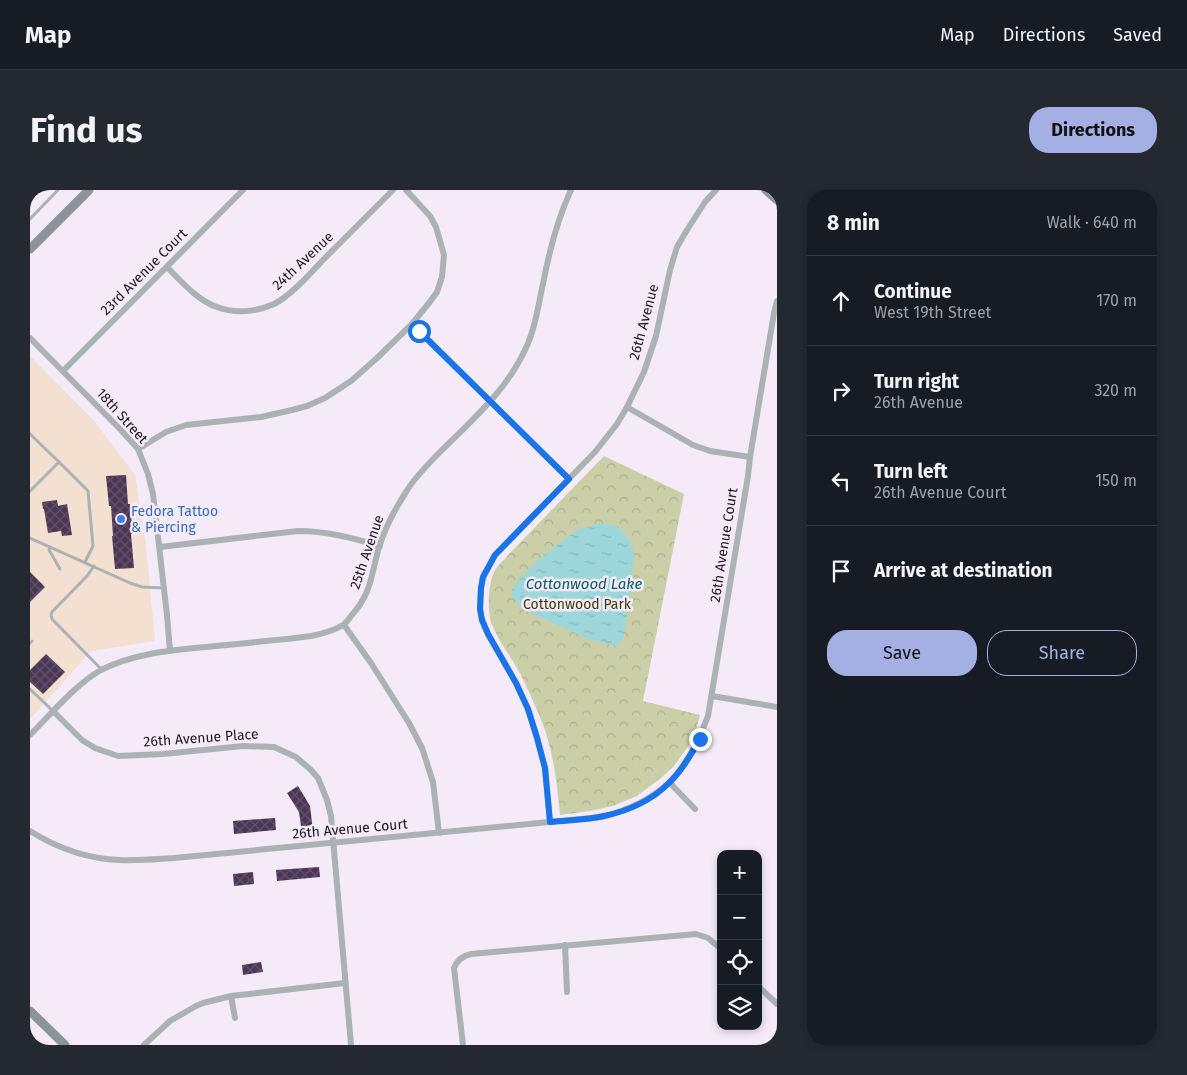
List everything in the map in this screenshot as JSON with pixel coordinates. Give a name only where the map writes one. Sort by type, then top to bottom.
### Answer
[{"type":"main road","points":[[30,249],[89,190]]},
{"type":"main road","points":[[766,190],[777,200]]},
{"type":"main road","points":[[30,1011],[65,1045]]},
{"type":"street","name":"23rd Avenue Court","points":[[62,371],[243,190]]},
{"type":"street","name":"24th Avenue","points":[[167,267],[192,291],[207,303],[218,308],[244,312],[263,308],[281,300],[304,279],[392,190]]},
{"type":"street","points":[[138,449],[166,432],[186,425],[261,417],[307,406],[325,398],[352,381],[377,358],[412,324],[429,304],[437,292],[442,277],[444,255],[436,227],[430,216],[406,190]]},
{"type":"street","name":"25th Avenue","points":[[30,735],[83,682],[102,670],[127,659],[170,651],[311,636],[321,634],[344,624],[359,607],[367,594],[380,546],[391,517],[413,482],[490,401],[514,371],[526,348],[537,315],[553,240],[563,207],[571,190]]},
{"type":"street","name":"26th Avenue","points":[[550,822],[545,768],[528,709],[482,620],[480,609],[483,577],[495,555],[595,452],[627,407],[644,372],[656,336],[670,270],[677,247],[705,202],[716,190]]},
{"type":"street","name":"26th Avenue Court","points":[[30,831],[70,851],[100,859],[122,861],[174,858],[602,817],[622,812],[649,798],[670,783],[688,760],[700,739],[708,716],[777,302]]},
{"type":"street","points":[[412,324],[569,479]]},
{"type":"street","name":"18th Street","points":[[33,341],[138,449],[148,474],[153,494],[170,651]]},
{"type":"street","points":[[627,407],[693,445],[710,451],[750,457]]},
{"type":"street","points":[[160,547],[309,531],[332,534],[380,546]]},
{"type":"street","points":[[344,624],[409,723],[422,748],[433,782],[439,833]]},
{"type":"street","points":[[712,696],[777,707]]},
{"type":"street","name":"26th Avenue Place","points":[[53,711],[82,740],[95,748],[118,756],[163,754],[243,746],[267,746],[285,751],[296,757],[311,770],[318,778],[327,800],[334,843],[351,1045]]},
{"type":"street","points":[[670,783],[695,809]]},
{"type":"street","points":[[463,1045],[454,968],[456,963],[464,956],[696,934],[708,938],[717,945]]},
{"type":"street","points":[[565,945],[568,992]]},
{"type":"street","points":[[144,1045],[170,1021],[196,1006],[231,996],[345,984]]},
{"type":"street","points":[[762,990],[777,1004]]},
{"type":"street","points":[[231,996],[235,1018]]},
{"type":"lane","points":[[30,219],[58,190]]},
{"type":"lane","points":[[30,349],[33,341]]},
{"type":"lane","points":[[30,434],[88,491],[92,546],[85,562]]},
{"type":"lane","points":[[30,491],[59,462]]},
{"type":"lane","points":[[30,538],[142,587],[164,588]]},
{"type":"lane","points":[[50,547],[49,550],[60,569]]},
{"type":"lane","points":[[94,566],[51,615],[52,619],[102,670]]},
{"type":"lane","points":[[30,689],[53,711]]},
{"type":"shaded area","points":[[30,356],[94,421],[135,475],[146,546],[155,641],[91,651],[30,719]]},
{"type":"green space","name":"Cottonwood Park","points":[[604,456],[684,494],[643,701],[700,715],[694,738],[674,766],[637,796],[613,806],[560,815],[554,765],[548,741],[540,717],[523,680],[497,636],[490,620],[489,591],[492,577],[499,565]]},
{"type":"water","name":"Cottonwood Lake","points":[[600,523],[618,526],[629,540],[634,555],[624,633],[617,645],[589,639],[533,614],[516,602],[511,592],[518,580],[538,560],[577,530]]},
{"type":"building","points":[[126,475],[133,534],[131,534],[134,568],[115,569],[111,506],[109,506],[106,476]]},
{"type":"building","points":[[57,500],[58,506],[67,504],[72,535],[62,536],[61,531],[48,533],[42,502]]},
{"type":"building","points":[[30,572],[45,587],[30,602]]},
{"type":"building","points":[[46,654],[65,672],[43,694],[30,682],[30,670]]},
{"type":"building","points":[[298,786],[310,806],[313,831],[302,833],[299,812],[287,793]]},
{"type":"building","points":[[275,818],[276,830],[234,834],[233,821]]},
{"type":"building","points":[[319,867],[320,877],[277,881],[276,870]]},
{"type":"building","points":[[253,872],[254,884],[234,886],[233,874]]},
{"type":"building","points":[[261,962],[263,972],[243,975],[242,965]]},
{"type":"place","name":"Fedora Tattoo & Piercing","points":[[121,519]]},
{"type":"route","points":[[419,331],[569,479],[495,555],[483,577],[481,588],[480,609],[482,620],[516,683],[528,709],[537,738],[545,768],[550,822],[602,817],[622,812],[639,804],[670,783],[688,760],[700,739]]}]
